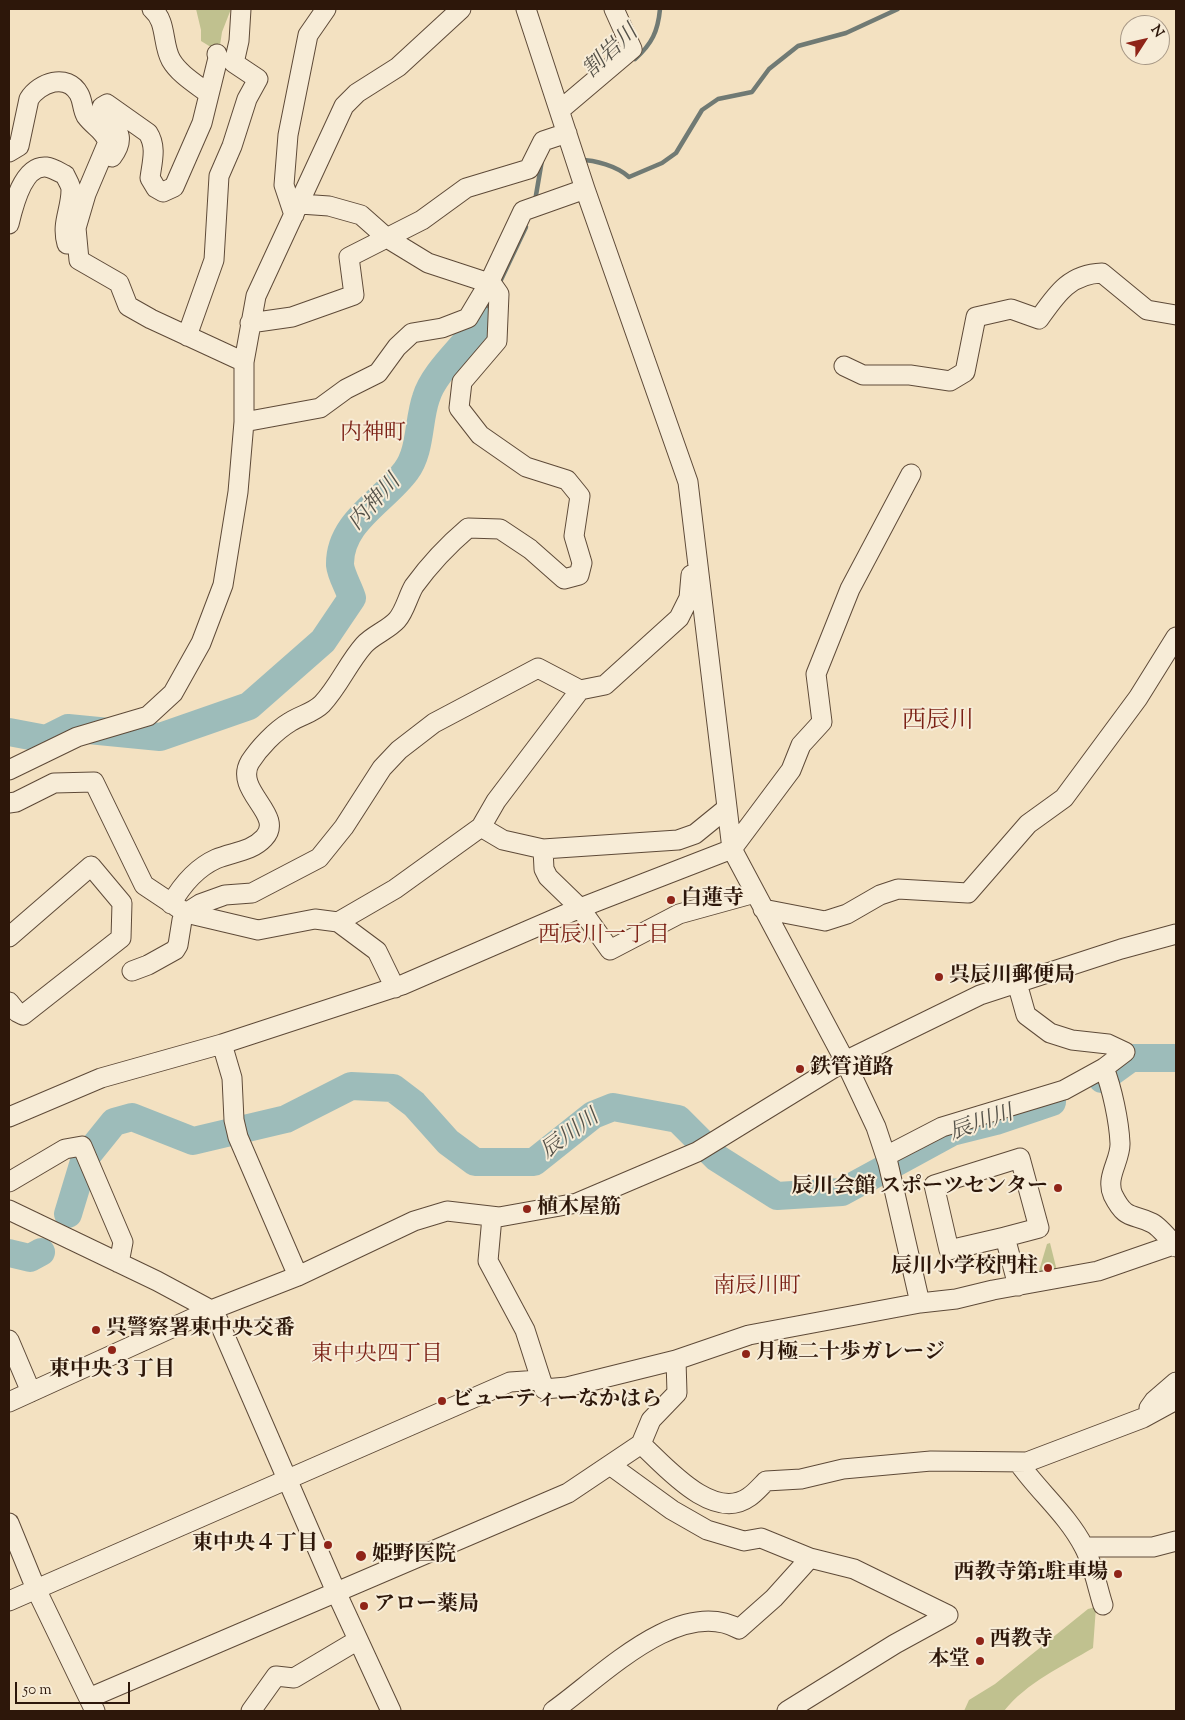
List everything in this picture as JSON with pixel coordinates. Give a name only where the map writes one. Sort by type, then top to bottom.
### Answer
[{"type":"street","points":[[152,9],[162,23],[170,59],[179,71],[209,94]]},
{"type":"street","points":[[187,336],[214,260],[219,176],[232,146],[247,99],[258,79],[234,63],[239,41],[241,9]]},
{"type":"street","points":[[297,210],[284,185],[288,135],[308,35],[326,9]]},
{"type":"street","points":[[9,770],[78,737],[148,716],[173,693],[201,643],[222,585],[238,492],[244,422],[244,362],[256,296],[344,106],[357,93],[398,67],[461,9]]},
{"type":"street","points":[[526,9],[562,130],[578,167],[688,482],[732,849],[846,1061],[876,1127],[886,1156],[920,1303]]},
{"type":"street","points":[[250,323],[292,317],[354,295],[349,257],[422,220],[466,188],[529,169],[632,49],[614,9]]},
{"type":"street","points":[[99,165],[107,162],[114,156],[118,147],[119,133],[117,126],[102,107],[107,104],[148,133],[154,145],[150,178],[152,183],[163,192],[169,191],[178,182],[202,123],[218,58],[217,54]]},
{"type":"street","points":[[9,152],[19,146],[29,100],[32,93],[38,87],[56,81],[69,84],[80,94],[84,112],[92,124],[100,128],[105,134],[108,142],[86,194],[76,228],[79,260]]},
{"type":"street","points":[[9,224],[22,183],[29,176],[44,167],[65,175],[71,190],[64,234],[68,248],[79,260],[119,283],[128,306],[244,362]]},
{"type":"street","points":[[244,422],[320,408],[346,389],[378,373],[397,347],[412,333],[442,328],[468,318],[493,286],[523,211],[585,189]]},
{"type":"street","points":[[297,210],[329,206],[361,215],[387,238],[428,263],[493,286]]},
{"type":"street","points":[[844,366],[864,375],[910,375],[950,382],[965,372],[976,317],[1011,309],[1038,320],[1060,290],[1086,274],[1102,273],[1147,310],[1176,315]]},
{"type":"street","points":[[132,971],[148,965],[175,950],[178,945],[182,920],[178,908],[191,876],[215,860],[240,852],[264,838],[270,823],[248,785],[247,771],[250,763],[265,744],[283,727],[316,710],[324,702],[366,643],[398,618],[414,587],[448,544],[468,528],[500,530],[530,549],[564,579],[579,575],[582,563],[574,536],[580,496],[567,480],[526,467],[480,435],[459,408],[462,382],[497,341],[493,286]]},
{"type":"street","points":[[9,1117],[100,1078],[222,1044],[395,988],[580,908],[732,849],[791,770],[801,745],[822,722],[816,674],[850,589],[912,474]]},
{"type":"street","points":[[178,908],[215,897],[252,894],[319,858],[344,827],[382,768],[399,750],[434,723],[538,668],[580,690],[605,685],[678,618],[689,598],[694,538]]},
{"type":"street","points":[[543,848],[544,869],[548,877],[580,908],[610,950],[679,914],[759,901],[825,921],[847,914],[880,895],[898,889],[968,892],[1028,824],[1064,798],[1138,698],[1176,637]]},
{"type":"street","points":[[338,922],[395,889],[481,827],[496,801],[580,690]]},
{"type":"street","points":[[9,803],[16,802],[54,783],[94,782],[144,885],[178,908],[258,930],[315,919],[338,922],[376,951],[395,988]]},
{"type":"street","points":[[481,827],[503,840],[543,848],[655,844],[678,840],[695,834],[727,808]]},
{"type":"street","points":[[9,937],[91,866],[122,903],[120,938],[23,1015],[17,1012],[9,1002]]},
{"type":"street","points":[[9,1402],[211,1310],[298,1276],[414,1221],[447,1211],[492,1217],[577,1203],[706,1146],[846,1061],[980,995],[1121,949],[1176,934]]},
{"type":"street","points":[[886,1156],[942,1127],[1064,1090],[1104,1068],[1125,1052],[1108,1044],[1072,1040],[1050,1032],[1026,1015],[1017,983]]},
{"type":"street","points":[[222,1044],[232,1078],[236,1131],[298,1276]]},
{"type":"street","points":[[492,1217],[488,1261],[526,1330],[544,1389],[567,1387],[676,1360],[749,1335],[920,1303],[956,1299],[1098,1271],[1176,1245],[1152,1223],[1128,1216],[1112,1194],[1111,1173],[1120,1144],[1113,1106],[1114,1093],[1104,1068]]},
{"type":"street","points":[[9,1182],[66,1149],[82,1146],[123,1242],[119,1262]]},
{"type":"street","points":[[1020,1158],[1039,1228],[1005,1237],[949,1250],[934,1185],[1020,1158]]},
{"type":"street","points":[[9,1210],[119,1262],[211,1310],[218,1320],[336,1594],[391,1711]]},
{"type":"street","points":[[1005,1237],[1018,1286]]},
{"type":"street","points":[[9,1340],[30,1392]]},
{"type":"street","points":[[9,1522],[36,1590],[92,1705],[336,1594],[568,1493],[641,1444],[651,1420],[677,1393],[676,1360]]},
{"type":"street","points":[[9,1601],[510,1382],[540,1380]]},
{"type":"street","points":[[1143,1418],[1154,1401],[1176,1382]]},
{"type":"street","points":[[641,1444],[692,1491],[720,1502],[734,1503],[748,1498],[766,1481],[802,1479],[843,1469],[931,1461],[1027,1462],[1049,1451],[1082,1442],[1143,1418],[1176,1400]]},
{"type":"street","points":[[1018,1462],[1031,1481],[1045,1493],[1084,1547],[1103,1605]]},
{"type":"street","points":[[610,1465],[672,1510],[707,1530],[734,1536],[744,1541],[761,1538],[810,1558],[865,1573],[948,1615],[895,1644],[787,1711]]},
{"type":"street","points":[[1084,1547],[1153,1547],[1176,1541]]},
{"type":"street","points":[[553,1711],[637,1646],[655,1638],[688,1624],[708,1620],[717,1620],[739,1629],[774,1598],[810,1558]]},
{"type":"street","points":[[251,1711],[276,1676],[294,1678],[358,1640]]},
{"type":"green space","points":[[196,9],[231,9],[222,32],[219,52],[201,41],[201,30]]},
{"type":"green space","points":[[1050,1243],[1057,1271],[1038,1274],[1047,1244]]},
{"type":"green space","points":[[1096,1607],[1093,1648],[1057,1668],[1034,1684],[1004,1711],[964,1711],[969,1700],[995,1684],[1088,1609]]},
{"type":"waterway","name":"割岩川","points":[[635,59],[646,48],[653,37],[658,24],[660,9]]},
{"type":"waterway","name":"割岩川","points":[[580,160],[606,164],[629,177],[662,163],[676,153],[702,110],[718,99],[752,92],[769,69],[798,46],[846,33],[898,9]]},
{"type":"waterway","name":"内神川","points":[[535,201],[542,160]]},
{"type":"waterway","name":"内神川","points":[[499,284],[526,227]]},
{"type":"waterway","name":"内神川","points":[[482,321],[492,300]]},
{"type":"waterway","name":"内神川","points":[[9,732],[46,739],[68,728],[160,737],[249,706],[323,641],[352,598],[340,565],[342,550],[347,536],[364,513],[406,471],[417,445],[423,407],[430,388],[443,368],[482,321]]},
{"type":"waterway","name":"辰川川","points":[[1102,1079],[1131,1058],[1176,1058]]},
{"type":"waterway","name":"辰川川","points":[[68,1214],[85,1158],[114,1122],[132,1117],[193,1141],[286,1119],[351,1086],[393,1088],[414,1104],[448,1142],[475,1162],[534,1162],[593,1115],[613,1107],[678,1119],[717,1158],[777,1196],[842,1192],[952,1132],[996,1121],[1052,1102]]},
{"type":"waterway","name":"辰川川","points":[[9,1253],[30,1258],[41,1252]]},
{"type":"place","name":"白蓮寺","points":[[671,900]]},
{"type":"place","name":"呉辰川郵便局","points":[[939,977]]},
{"type":"place","name":"鉄管道路","points":[[800,1069]]},
{"type":"place","name":"辰川会館 スポーツセンター","points":[[1058,1188]]},
{"type":"place","name":"植木屋筋","points":[[527,1209]]},
{"type":"place","name":"辰川小学校門柱","points":[[1048,1268]]},
{"type":"place","name":"呉警察署東中央交番","points":[[96,1330]]},
{"type":"place","name":"東中央３丁目","points":[[112,1350]]},
{"type":"place","name":"月極二十歩ガレージ","points":[[746,1354]]},
{"type":"place","name":"ビューティーなかはら","points":[[442,1401]]},
{"type":"place","name":"東中央４丁目","points":[[328,1545]]},
{"type":"place","name":"姫野医院","points":[[361,1556]]},
{"type":"place","name":"西教寺第1駐車場","points":[[1118,1574]]},
{"type":"place","name":"アロー薬局","points":[[364,1606]]},
{"type":"place","name":"西教寺","points":[[980,1641]]},
{"type":"place","name":"本堂","points":[[980,1661]]},
{"type":"district","name":"内神町","points":[[373,435]]},
{"type":"district","name":"西辰川","points":[[938,723]]},
{"type":"district","name":"西辰川一丁目","points":[[604,937]]},
{"type":"district","name":"南辰川町","points":[[757,1288]]},
{"type":"district","name":"東中央四丁目","points":[[377,1356]]}]
